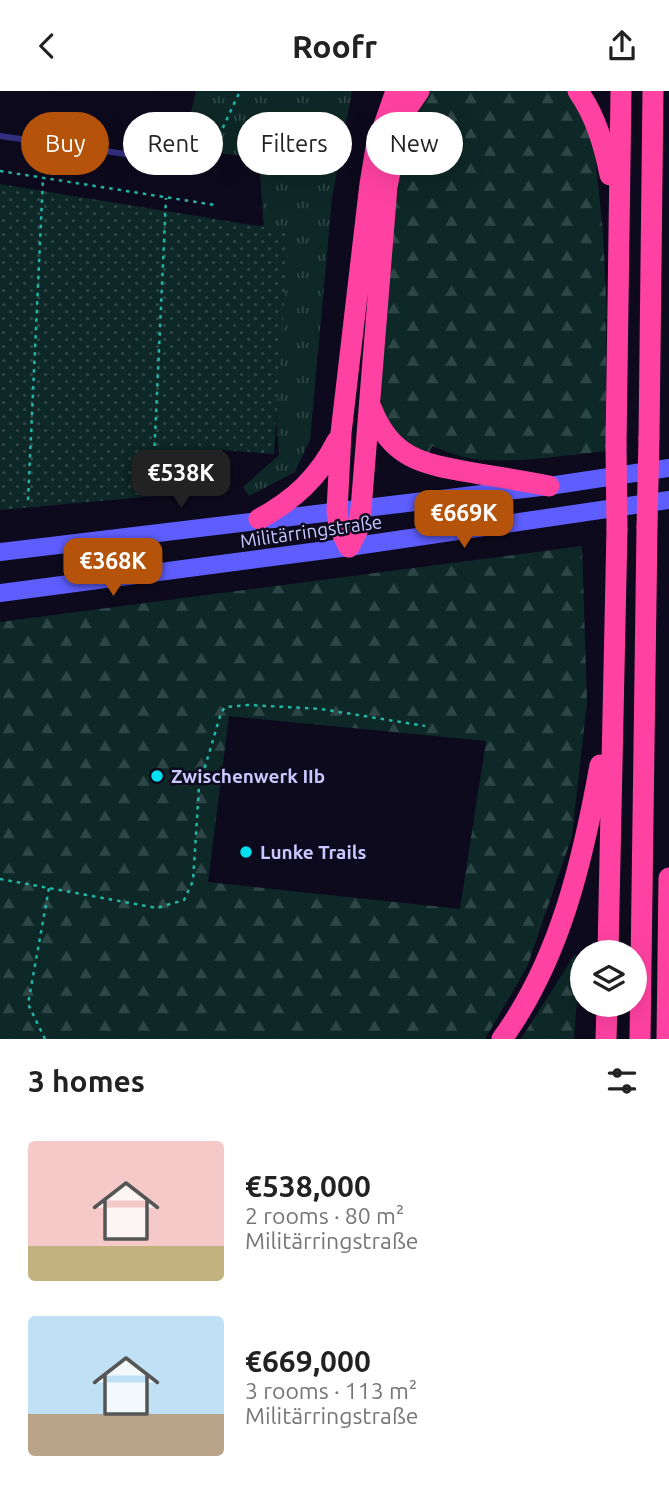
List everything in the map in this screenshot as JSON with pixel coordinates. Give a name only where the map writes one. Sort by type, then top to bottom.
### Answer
[{"type":"highway","points":[[349,547],[339,527],[337,510],[341,433],[370,184],[376,148],[396,91]]},
{"type":"highway","points":[[349,547],[358,529],[387,187],[399,128],[406,110],[419,91]]},
{"type":"highway","points":[[578,91],[593,115],[604,146],[618,218]]},
{"type":"highway","points":[[608,940],[617,529],[621,91]]},
{"type":"highway","points":[[640,1039],[653,91]]},
{"type":"highway","points":[[370,404],[378,425],[390,442],[419,462],[549,486]]},
{"type":"highway","points":[[259,519],[277,510],[310,483],[324,465],[341,433]]},
{"type":"highway","points":[[502,1039],[543,969],[569,900],[586,842],[612,701]]},
{"type":"highway","points":[[667,1039],[669,878]]},
{"type":"highway","points":[[606,1039],[607,1017]]},
{"type":"main road","name":"Militärringstraße","points":[[0,552],[549,486],[669,468]]},
{"type":"main road","name":"Militärringstraße","points":[[0,593],[349,547],[669,500]]},
{"type":"lane","points":[[0,136],[123,154]]},
{"type":"path","points":[[223,127],[240,91]]},
{"type":"path","points":[[0,171],[215,205]]},
{"type":"path","points":[[28,500],[43,178]]},
{"type":"path","points":[[153,480],[166,198]]},
{"type":"path","points":[[0,879],[157,908],[184,900],[193,881],[199,787],[225,707],[250,705],[321,709],[425,726]]},
{"type":"path","points":[[45,1039],[29,1004],[49,888]]},
{"type":"green space","points":[[196,91],[352,91],[348,112],[237,112],[237,155],[223,154],[223,112],[191,112]]},
{"type":"green space","points":[[430,91],[568,91],[587,125],[595,155],[603,232],[607,319],[606,451],[534,459],[496,460],[463,457],[432,446],[427,457],[401,439],[389,425],[380,394],[400,175],[463,175],[463,112],[418,112]]},
{"type":"green space","points":[[260,175],[336,175],[310,440],[295,472],[249,496],[243,487],[279,455]]},
{"type":"green space","points":[[0,184],[289,231],[274,454],[222,450],[221,490],[0,510]]},
{"type":"green space","points":[[582,546],[587,702],[572,836],[527,967],[485,1039],[0,1039],[0,622]],"holes":[[[229,716],[486,741],[460,909],[208,882]]]},
{"type":"green space","points":[[570,962],[570,1017],[576,1017],[574,1039],[521,1039]]},
{"type":"place","name":"Zwischenwerk IIb","points":[[157,776]]},
{"type":"place","name":"Lunke Trails","points":[[246,852]]}]
